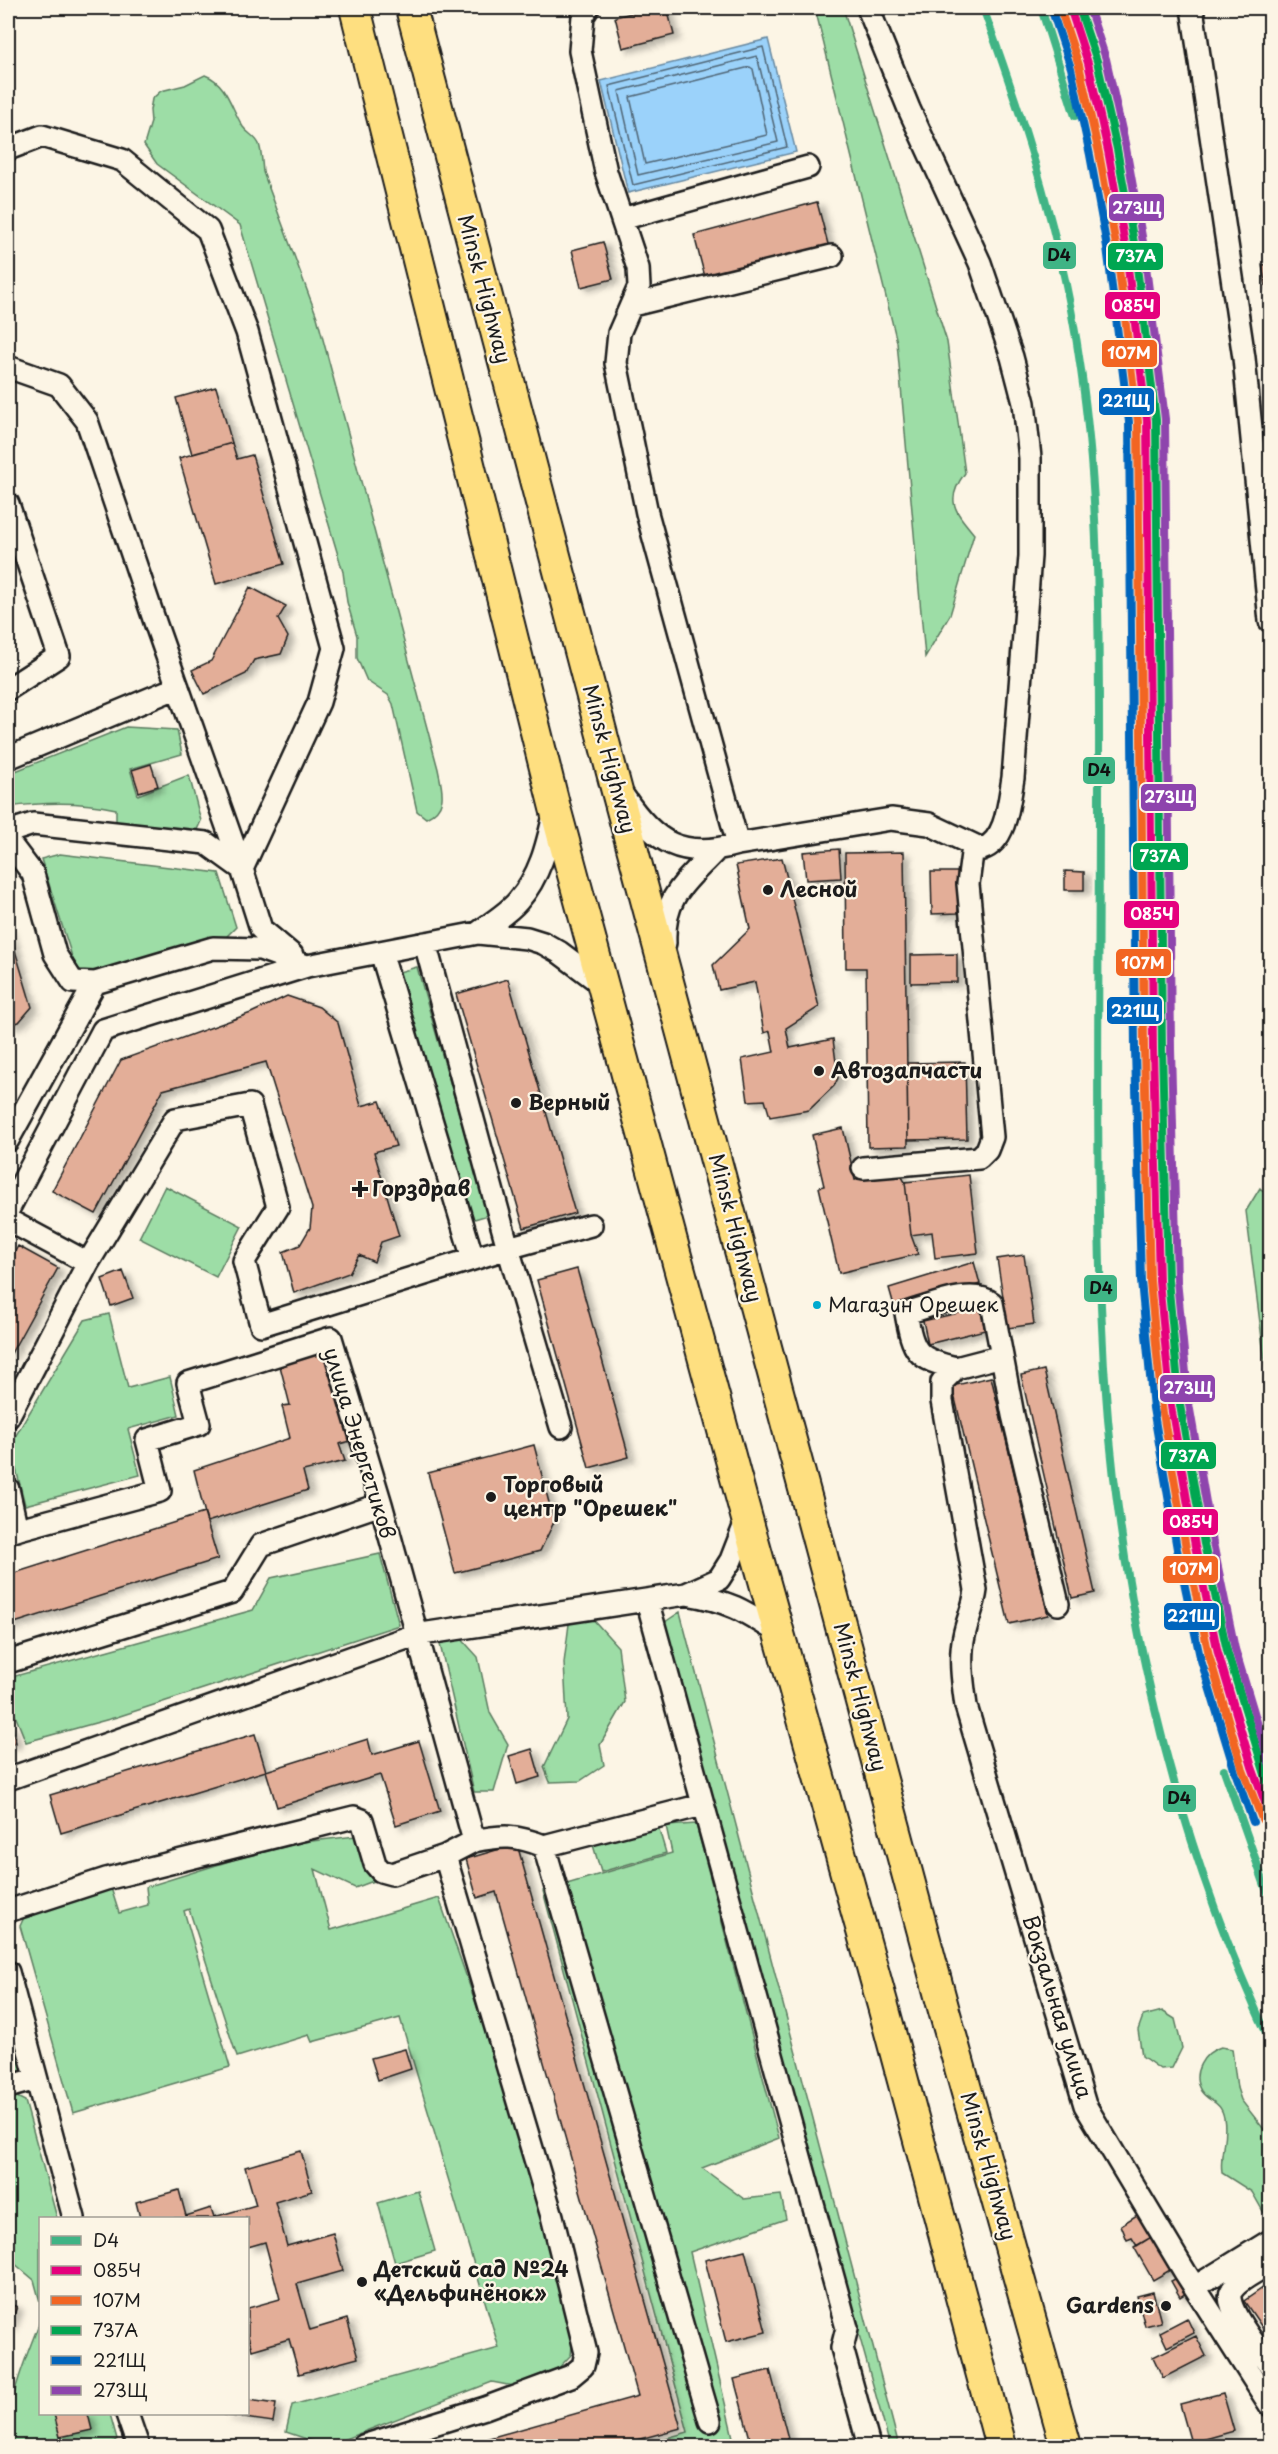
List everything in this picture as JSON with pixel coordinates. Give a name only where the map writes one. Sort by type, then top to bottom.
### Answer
[{"type":"highway","points":[[355,8],[555,808],[1001,2446]]},
{"type":"highway","name":"Minsk Highway","points":[[411,8],[615,784],[943,2007],[1065,2446]]},
{"type":"street","points":[[342,8],[381,106]]},
{"type":"street","points":[[426,8],[437,103]]},
{"type":"street","points":[[588,8],[583,16],[580,51],[606,172],[638,268],[639,287],[619,333],[616,363],[650,525],[738,844]]},
{"type":"street","points":[[615,784],[639,820],[662,840],[679,847],[715,851],[738,844],[891,819],[929,824],[982,849],[990,847],[995,841],[1007,815],[1013,778],[1030,556],[1030,458],[1024,403],[1012,357],[980,263],[909,109],[868,8]]},
{"type":"street","points":[[1192,8],[1244,358],[1270,621]]},
{"type":"street","points":[[8,149],[42,136],[122,160],[208,230],[247,332],[334,648],[319,702],[242,869]]},
{"type":"street","points":[[622,219],[808,167]]},
{"type":"street","points":[[632,305],[832,256]]},
{"type":"street","points":[[8,367],[59,385],[87,421],[261,929],[307,966]]},
{"type":"street","points":[[8,504],[58,656],[8,689]]},
{"type":"street","points":[[8,758],[178,687]]},
{"type":"street","points":[[478,933],[517,902],[532,882],[546,854],[555,808]]},
{"type":"street","points":[[8,832],[33,824],[206,843],[242,869]]},
{"type":"street","points":[[8,841],[33,874],[55,954],[73,982],[95,983],[213,948],[260,949],[307,966]]},
{"type":"street","points":[[863,1168],[979,1158],[987,1150],[992,1137],[968,884],[973,846]]},
{"type":"street","points":[[667,971],[666,915],[672,900],[677,891],[715,851]]},
{"type":"street","points":[[8,1210],[103,1030],[307,966],[478,933],[527,938],[543,943],[559,952],[603,986]]},
{"type":"street","points":[[425,943],[508,1248],[561,1427]]},
{"type":"street","points":[[381,952],[473,1259]]},
{"type":"street","points":[[8,1140],[95,983]]},
{"type":"street","points":[[8,1417],[87,1263],[175,1119],[250,1105],[278,1207],[244,1261],[261,1325],[508,1248],[591,1225]]},
{"type":"street","points":[[8,1220],[87,1263]]},
{"type":"street","points":[[1002,1356],[956,1368],[929,1362],[911,1345],[906,1313],[970,1295],[984,1297],[992,1303],[1002,1356],[1013,1415],[1058,1604]]},
{"type":"street","points":[[322,1307],[331,1338]]},
{"type":"street","name":"улица Энергетиков","points":[[12,1531],[160,1491],[147,1440],[199,1424],[188,1383],[331,1338],[381,1504],[415,1635],[474,1841]]},
{"type":"street","name":"Вокзальная улица","points":[[956,1368],[942,1382],[942,1401],[976,1590],[964,1636],[962,1676],[966,1706],[1085,2105],[1195,2287],[1270,2405]]},
{"type":"street","points":[[8,1489],[12,1531]]},
{"type":"street","points":[[8,1662],[232,1592],[261,1545],[381,1504]]},
{"type":"street","points":[[686,1594],[719,1579],[731,1560],[747,1519]]},
{"type":"street","points":[[8,1779],[415,1635],[686,1594],[718,1599],[740,1608],[779,1633]]},
{"type":"street","points":[[647,1599],[847,2328],[842,2348],[868,2446]]},
{"type":"street","points":[[8,1911],[117,1876],[354,1816],[362,1820],[375,1864],[381,1871],[392,1874],[445,1856],[474,1841],[501,1835],[522,1837],[544,1846],[702,1805]]},
{"type":"street","points":[[544,1846],[710,2421]]},
{"type":"street","points":[[363,2446],[485,2408],[571,2376],[583,2366],[586,2353],[552,2216],[445,1856]]},
{"type":"street","points":[[8,1972],[74,2217]]},
{"type":"street","points":[[8,2087],[36,2079]]},
{"type":"street","points":[[1195,2287],[1270,2241]]},
{"type":"street","points":[[1270,2266],[1265,2266],[1232,2289],[1229,2297],[1233,2312],[1270,2365]]},
{"type":"street","points":[[127,2415],[138,2446]]},
{"type":"green space","points":[[815,8],[843,8],[947,342],[965,473],[955,491],[954,505],[974,534],[950,615],[925,657],[897,342]]},
{"type":"green space","points":[[205,75],[224,90],[243,127],[259,144],[263,172],[317,317],[438,769],[442,791],[441,803],[433,814],[426,818],[417,811],[393,704],[388,695],[367,681],[357,658],[357,636],[347,602],[343,572],[240,225],[157,164],[144,145],[151,122],[152,99],[161,91],[185,85]]},
{"type":"green space","points":[[126,727],[177,730],[182,754],[130,769],[138,795],[189,775],[201,821],[195,834],[116,826],[116,809],[102,806],[62,803],[8,807],[8,774]]},
{"type":"green space","points":[[60,854],[219,873],[236,927],[226,937],[102,974],[86,975],[75,966],[41,859]]},
{"type":"green space","points":[[417,967],[488,1215],[471,1220],[399,972]]},
{"type":"green space","points":[[165,1186],[242,1226],[216,1277],[139,1238]]},
{"type":"green space","points":[[1260,1188],[1270,1197],[1270,1403],[1246,1211]]},
{"type":"green space","points":[[109,1314],[128,1388],[170,1377],[179,1415],[128,1429],[140,1475],[25,1505],[10,1445],[85,1320]]},
{"type":"green space","points":[[380,1554],[399,1625],[117,1717],[26,1742],[15,1715],[8,1716],[8,1678],[253,1610],[271,1578]]},
{"type":"green space","points":[[680,1612],[899,2446],[890,2446],[681,1696],[665,1622]]},
{"type":"green space","points":[[590,1616],[618,1647],[625,1702],[600,1745],[604,1765],[580,1781],[550,1782],[544,1767],[567,1719],[564,1663],[569,1624]]},
{"type":"green space","points":[[458,1635],[478,1657],[490,1713],[508,1744],[494,1792],[474,1792],[439,1640]]},
{"type":"green space","points":[[696,1824],[779,2138],[702,2168],[744,2199],[781,2195],[786,2219],[690,2252],[735,2446],[638,2446],[688,2432],[543,1891],[672,1853],[666,1826]]},
{"type":"green space","points":[[658,1826],[666,1853],[601,1872],[593,1845]]},
{"type":"green space","points":[[356,1836],[376,1880],[355,1888],[315,1869],[331,1930],[439,1898],[502,2078],[573,2336],[571,2355],[552,2375],[524,2388],[492,2382],[327,2446],[286,2432],[292,2405],[499,2348],[400,2018],[312,2042],[309,2035],[237,2057],[189,1909],[184,1911],[230,2067],[73,2113],[20,1926],[26,1913],[111,1888],[119,1913],[148,1905],[146,1887],[239,1858],[303,1842]]},
{"type":"green space","points":[[1162,2011],[1175,2019],[1182,2048],[1172,2068],[1160,2069],[1142,2056],[1138,2030],[1143,2016]]},
{"type":"green space","points":[[8,2026],[13,2027],[24,2063],[19,2075],[8,2077]]},
{"type":"green space","points":[[1221,2047],[1232,2049],[1237,2088],[1241,2100],[1270,2137],[1270,2214],[1264,2213],[1252,2192],[1222,2173],[1224,2118],[1218,2105],[1201,2091],[1197,2077],[1204,2058]]},
{"type":"green space","points":[[17,2097],[25,2101],[57,2217],[39,2217],[39,2298],[34,2280],[8,2258],[8,2100]]},
{"type":"green space","points":[[418,2191],[435,2251],[395,2263],[378,2203]]},
{"type":"green space","points":[[39,2324],[39,2415],[110,2415],[117,2439],[109,2446],[12,2446],[9,2433],[12,2401]]},
{"type":"water","points":[[768,39],[796,152],[628,193],[601,81]]},
{"type":"building","points":[[652,8],[667,8],[674,35],[623,48],[615,17]]},
{"type":"building","points":[[817,202],[829,248],[706,281],[694,235]]},
{"type":"building","points":[[603,242],[613,279],[581,287],[572,250]]},
{"type":"building","points":[[1270,264],[1270,312],[1262,265]]},
{"type":"building","points":[[216,387],[232,443],[192,454],[176,398]]},
{"type":"building","points":[[232,443],[237,459],[252,455],[284,564],[216,584],[179,458]]},
{"type":"building","points":[[250,587],[286,606],[278,619],[288,637],[281,654],[254,660],[246,674],[204,694],[192,670],[211,661]]},
{"type":"building","points":[[151,764],[158,786],[139,792],[132,770]]},
{"type":"building","points":[[839,849],[841,878],[806,880],[803,852]]},
{"type":"building","points":[[904,852],[908,1146],[868,1147],[866,968],[846,968],[845,853]]},
{"type":"building","points":[[782,858],[819,1007],[786,1028],[790,1048],[833,1039],[838,1078],[834,1086],[809,1110],[770,1117],[765,1100],[748,1101],[742,1059],[774,1052],[770,1031],[764,1033],[755,982],[719,990],[713,965],[750,929],[736,865]]},
{"type":"building","points":[[1065,871],[1084,872],[1084,890],[1065,890]]},
{"type":"building","points":[[931,872],[958,872],[958,913],[932,914]]},
{"type":"building","points":[[8,927],[32,1007],[19,1022],[8,1025]]},
{"type":"building","points":[[957,954],[957,982],[911,983],[911,955]]},
{"type":"building","name":"Верный","points":[[508,979],[575,1213],[524,1228],[456,994]]},
{"type":"building","points":[[287,996],[319,1007],[338,1023],[361,1106],[380,1101],[396,1146],[374,1152],[399,1236],[381,1242],[374,1262],[359,1255],[349,1273],[294,1293],[283,1252],[300,1245],[310,1228],[312,1208],[266,1062],[163,1090],[96,1214],[52,1191],[121,1060],[251,1013]]},
{"type":"building","points":[[965,1062],[967,1139],[908,1140],[907,1063]]},
{"type":"building","points":[[843,1128],[855,1180],[898,1170],[905,1182],[911,1235],[918,1254],[839,1273],[819,1187],[824,1186],[812,1135]]},
{"type":"building","points":[[969,1175],[978,1253],[935,1258],[932,1232],[911,1235],[905,1182]]},
{"type":"building","points":[[18,1246],[58,1268],[8,1359],[8,1264]]},
{"type":"building","points":[[1024,1255],[1034,1324],[1008,1328],[997,1259]]},
{"type":"building","points":[[974,1262],[980,1284],[895,1309],[889,1288]]},
{"type":"building","points":[[577,1269],[629,1457],[589,1468],[537,1280]]},
{"type":"building","points":[[123,1271],[133,1298],[111,1306],[102,1279]]},
{"type":"building","points":[[980,1308],[985,1330],[928,1344],[923,1321]]},
{"type":"building","points":[[324,1352],[351,1441],[339,1444],[345,1461],[303,1471],[308,1490],[207,1522],[194,1470],[290,1438],[282,1406],[290,1405],[280,1366]]},
{"type":"building","points":[[1044,1370],[1095,1593],[1072,1598],[1021,1375]]},
{"type":"building","points":[[991,1377],[1048,1615],[1009,1624],[952,1386]]},
{"type":"building","name":"Торговый центр \"Орешек\"","points":[[534,1445],[554,1522],[540,1551],[455,1573],[428,1473]]},
{"type":"building","points":[[204,1513],[218,1559],[8,1625],[8,1575]]},
{"type":"building","points":[[8,1725],[11,1725],[16,1743],[8,1745]]},
{"type":"building","points":[[255,1734],[266,1771],[61,1833],[50,1795]]},
{"type":"building","points":[[368,1739],[372,1755],[419,1741],[440,1811],[396,1825],[380,1775],[277,1807],[266,1771]]},
{"type":"building","points":[[532,1749],[540,1777],[517,1784],[509,1756]]},
{"type":"building","points":[[517,1844],[681,2428],[614,2446],[461,2446],[638,2396],[496,1892],[477,1898],[466,1859]]},
{"type":"building","points":[[405,2049],[411,2069],[378,2080],[371,2058]]},
{"type":"building","points":[[301,2151],[312,2191],[275,2202],[287,2246],[333,2233],[343,2271],[297,2284],[310,2330],[347,2319],[358,2358],[299,2374],[289,2339],[252,2350],[249,2340],[249,2308],[280,2299],[265,2242],[249,2247],[249,2217],[214,2217],[256,2205],[245,2167]]},
{"type":"building","points":[[179,2190],[186,2216],[211,2208],[214,2217],[140,2217],[136,2202]]},
{"type":"building","points":[[1140,2213],[1153,2236],[1137,2246],[1132,2238],[1127,2240],[1121,2225]]},
{"type":"building","points":[[1153,2236],[1172,2269],[1153,2280],[1134,2247]]},
{"type":"building","points":[[745,2250],[766,2332],[726,2342],[705,2260]]},
{"type":"building","points":[[1179,2277],[1188,2292],[1180,2297],[1171,2281]]},
{"type":"building","points":[[1270,2283],[1270,2339],[1244,2301]]},
{"type":"building","points":[[1153,2292],[1161,2322],[1145,2326],[1137,2296]]},
{"type":"building","points":[[8,2303],[17,2307],[8,2329]]},
{"type":"building","points":[[1187,2318],[1194,2333],[1167,2347],[1160,2332]]},
{"type":"building","points":[[1196,2336],[1206,2356],[1163,2378],[1153,2357]]},
{"type":"building","points":[[770,2370],[790,2446],[752,2446],[734,2379]]},
{"type":"building","points":[[1223,2393],[1234,2431],[1191,2443],[1180,2404]]},
{"type":"building","points":[[249,2400],[276,2404],[273,2422],[224,2415],[249,2415]]},
{"type":"building","points":[[54,2415],[88,2415],[92,2430],[60,2437]]},
{"type":"railway","points":[[1153,1049],[1170,862]]},
{"type":"transit line","name":"D4","points":[[983,8],[1014,97],[1054,232],[1074,324],[1088,423],[1099,633],[1099,1242],[1106,1401],[1116,1495],[1130,1589],[1149,1682],[1172,1774],[1200,1865],[1232,1954],[1270,2041]]},
{"type":"transit line","name":"D4","points":[[1041,8],[1075,116]]},
{"type":"transit line","name":"085Ч","points":[[1070,8],[1088,63],[1108,151],[1125,244],[1147,421],[1153,1049],[1159,1281],[1171,1406],[1195,1546],[1218,1653],[1252,1767],[1270,1816]]},
{"type":"transit line","name":"737А","points":[[1079,8],[1097,61],[1117,149],[1134,243],[1156,420],[1162,1049],[1168,1280],[1180,1405],[1204,1544],[1227,1651],[1270,1791]]},
{"type":"transit line","name":"273Щ","points":[[1089,8],[1106,59],[1126,148],[1143,242],[1165,419],[1171,1049],[1177,1280],[1189,1404],[1213,1543],[1235,1649],[1270,1765]]},
{"type":"transit line","name":"107М","points":[[1061,11],[1079,65],[1099,153],[1116,245],[1138,422],[1144,1049],[1150,1281],[1162,1407],[1186,1548],[1209,1655],[1243,1770],[1262,1819]]},
{"type":"transit line","name":"221Щ","points":[[1053,14],[1071,68],[1090,155],[1107,247],[1129,422],[1135,1049],[1141,1281],[1153,1408],[1177,1549],[1200,1657],[1235,1772],[1253,1822]]},
{"type":"transit line","name":"D4","points":[[1224,1770],[1270,1900]]},
{"type":"place","name":"Лесной","points":[[768,890]]},
{"type":"place","name":"Автозапчасти","points":[[819,1071]]},
{"type":"place","name":"Верный","points":[[516,1103]]},
{"type":"place","name":"Горздрав","points":[[360,1189]]},
{"type":"place","name":"Магазин Орешек","points":[[817,1305]]},
{"type":"place","name":"Торговый центр \"Орешек\"","points":[[491,1497]]},
{"type":"place","name":"Детский сад №24 «Дельфинёнок»","points":[[362,2282]]},
{"type":"place","name":"Gardens","points":[[1166,2306]]}]
